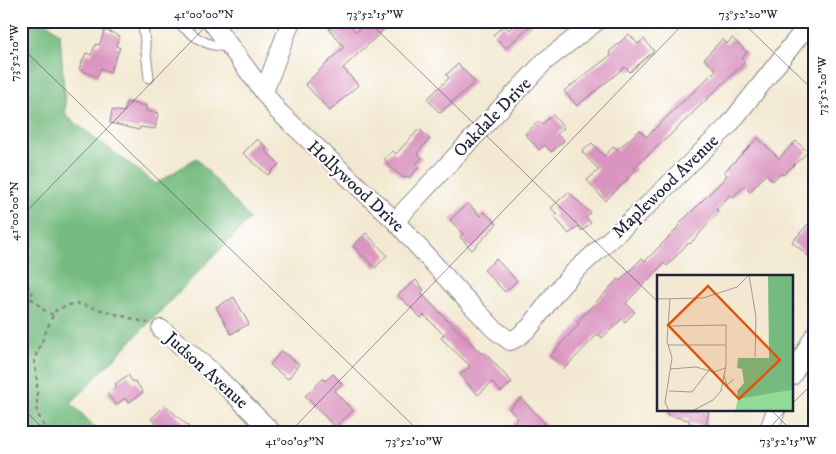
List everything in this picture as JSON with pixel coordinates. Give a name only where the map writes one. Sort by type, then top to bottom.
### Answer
[{"type":"street","name":"Hollywood Drive","points":[[211,21],[278,111],[395,221],[495,330],[510,341]]},
{"type":"street","points":[[264,92],[291,21]]},
{"type":"street","name":"Oakdale Drive","points":[[395,221],[545,62],[597,21]]},
{"type":"street","name":"Maplewood Avenue","points":[[510,341],[530,327],[573,273],[648,205],[728,125],[811,21]]},
{"type":"street","name":"Judson Avenue","points":[[161,329],[210,368],[273,433]]},
{"type":"street","points":[[794,372],[815,334]]},
{"type":"street","points":[[768,433],[775,412]]},
{"type":"lane","points":[[145,21],[150,78]]},
{"type":"lane","points":[[176,21],[206,44],[219,48],[230,46]]},
{"type":"path","points":[[21,279],[27,284],[32,293],[31,298],[21,306]]},
{"type":"path","points":[[31,298],[53,315]]},
{"type":"path","points":[[48,433],[37,413],[37,380],[34,360],[53,315],[57,310],[76,303],[146,322],[161,329]]},
{"type":"green space","points":[[21,21],[45,21],[60,34],[66,116],[156,184],[196,158],[250,219],[71,403],[101,433],[21,433]]},
{"type":"building","points":[[338,21],[347,21],[356,32],[369,21],[393,21],[343,68],[358,85],[330,111],[305,84],[344,47],[329,29]]},
{"type":"building","points":[[518,21],[535,21],[506,48],[493,35],[504,25],[509,30]]},
{"type":"building","points":[[105,30],[120,36],[116,46],[120,48],[110,72],[101,68],[97,77],[79,69],[86,53],[91,55],[96,44],[99,45]]},
{"type":"building","points":[[629,34],[638,44],[644,39],[654,51],[630,72],[625,67],[577,106],[564,91],[611,55],[609,52]]},
{"type":"building","points":[[732,38],[747,52],[742,59],[745,62],[666,139],[634,167],[636,170],[605,201],[587,180],[599,170],[582,152],[592,143],[604,156],[614,146],[617,150],[640,130],[646,137],[716,70],[704,59],[722,39],[727,44]]},
{"type":"building","points":[[458,64],[475,82],[440,113],[427,99],[449,78],[446,75]]},
{"type":"building","points":[[126,102],[147,106],[146,111],[158,113],[155,129],[140,127],[139,130],[110,123],[112,110],[124,112]]},
{"type":"building","points":[[553,115],[564,128],[557,134],[564,141],[551,152],[545,145],[539,150],[525,134],[539,121],[542,124]]},
{"type":"building","points":[[419,129],[430,139],[417,153],[422,158],[416,164],[419,167],[409,178],[407,176],[404,178],[389,166],[384,159],[393,151],[396,154]]},
{"type":"building","points":[[758,138],[779,158],[796,141],[808,152],[783,175],[781,173],[773,181],[766,174],[750,192],[744,186],[733,197],[730,195],[716,210],[719,212],[690,244],[688,243],[667,266],[664,263],[626,303],[635,312],[625,322],[622,319],[602,338],[598,334],[564,369],[550,356],[579,324],[577,322],[618,279],[620,281],[642,258],[645,261],[675,231],[680,223],[723,180],[727,175],[724,172]]},
{"type":"building","points":[[257,139],[267,148],[265,150],[279,164],[268,175],[243,153]]},
{"type":"building","points":[[568,192],[591,213],[586,217],[591,223],[582,231],[578,226],[569,234],[554,216],[557,214],[551,208]]},
{"type":"building","points":[[468,203],[480,216],[484,212],[497,224],[472,250],[460,237],[463,234],[450,220]]},
{"type":"building","points":[[808,224],[815,231],[815,249],[808,256],[792,242]]},
{"type":"building","points":[[366,233],[387,255],[375,268],[353,246]]},
{"type":"building","points":[[496,259],[517,281],[505,292],[484,270]]},
{"type":"building","points":[[416,280],[424,290],[421,293],[482,354],[484,352],[512,382],[501,392],[492,382],[478,395],[460,375],[470,366],[441,338],[444,335],[424,315],[421,318],[398,295]]},
{"type":"building","points":[[234,297],[249,324],[231,334],[216,307]]},
{"type":"building","points":[[281,351],[299,364],[288,379],[270,365]]},
{"type":"building","points":[[333,374],[342,384],[334,391],[353,411],[335,427],[305,396],[323,379],[325,381]]},
{"type":"building","points":[[128,375],[143,392],[128,403],[125,398],[116,405],[107,394],[117,387],[115,384]]},
{"type":"building","points":[[521,398],[554,433],[519,433],[512,425],[518,419],[509,409]]},
{"type":"building","points":[[165,405],[189,427],[183,433],[166,433],[151,419]]},
{"type":"building","points":[[668,412],[709,412],[706,427],[689,423],[689,420],[667,415]]}]
